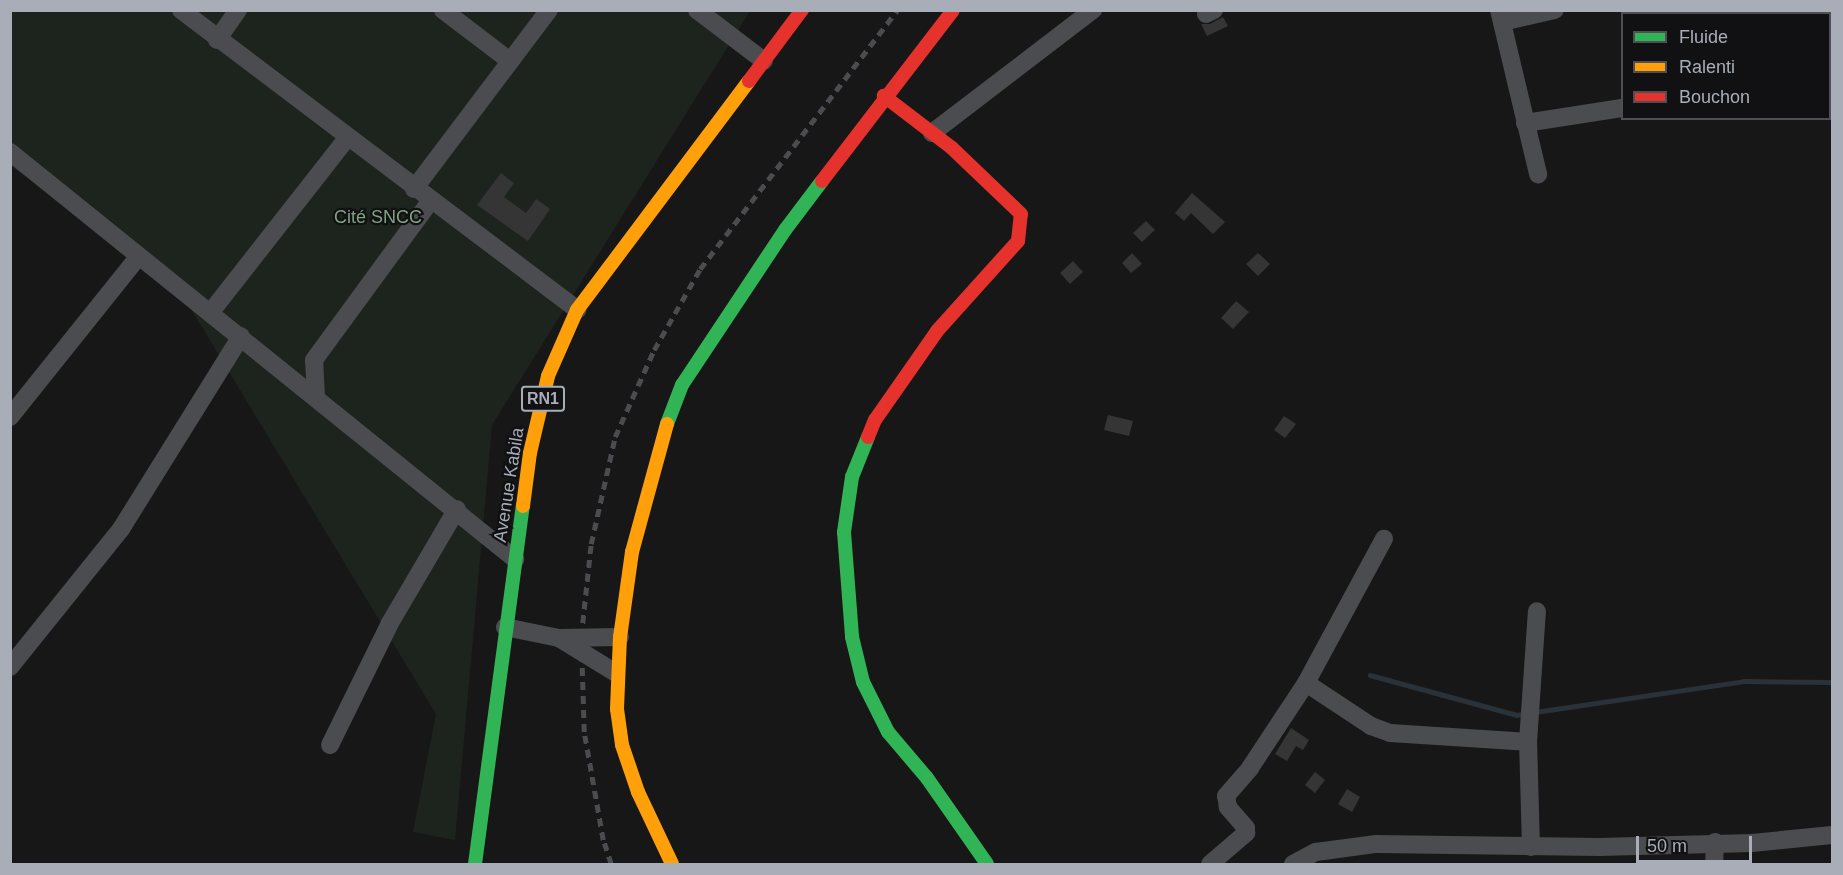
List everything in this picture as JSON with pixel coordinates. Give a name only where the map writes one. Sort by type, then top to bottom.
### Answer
[{"type":"main road","name":"Avenue Kabila","points":[[475,864],[530,453],[548,376],[577,310],[802,10]]},
{"type":"main road","points":[[672,864],[638,792],[622,745],[616,673],[637,532],[664,430],[682,385],[784,230],[884,96],[953,10]]},
{"type":"main road","points":[[884,96],[932,133],[1011,202],[1021,214],[1022,225],[1018,241],[936,332],[874,420],[852,477],[844,532],[847,587],[858,660],[879,717],[987,864]]},
{"type":"street","points":[[181,10],[217,40],[577,310]]},
{"type":"street","points":[[217,40],[238,10]]},
{"type":"street","points":[[443,10],[510,61]]},
{"type":"street","points":[[414,189],[549,10]]},
{"type":"street","points":[[697,10],[764,61]]},
{"type":"street","points":[[932,133],[1093,10]]},
{"type":"street","points":[[1538,174],[1500,16],[1555,10]]},
{"type":"street","points":[[1525,123],[1621,108]]},
{"type":"street","points":[[210,313],[347,138]]},
{"type":"street","points":[[10,152],[457,509],[515,559]]},
{"type":"street","points":[[283,369],[314,360],[431,201]]},
{"type":"street","points":[[10,417],[140,256]]},
{"type":"street","points":[[10,667],[121,529],[241,336]]},
{"type":"street","points":[[314,360],[316,397]]},
{"type":"street","points":[[330,746],[399,605],[457,509]]},
{"type":"street","points":[[1210,864],[1246,833],[1246,828],[1228,807],[1226,796],[1306,683],[1384,539]]},
{"type":"street","points":[[1532,847],[1528,742],[1537,611]]},
{"type":"street","points":[[505,627],[559,638],[620,637]]},
{"type":"street","points":[[559,638],[616,673]]},
{"type":"street","points":[[1306,683],[1371,726],[1390,733],[1528,742]]},
{"type":"street","points":[[1293,864],[1316,852],[1352,845],[1532,847],[1715,842],[1833,835]]},
{"type":"street","points":[[1714,864],[1715,842]]},
{"type":"green space","name":"Cité SNCC","points":[[11,11],[750,11],[492,425],[455,840],[413,832],[436,714],[177,286],[11,166]]},
{"type":"building","points":[[1223,17],[1228,26],[1207,36],[1201,24],[1210,24]]},
{"type":"building","points":[[501,173],[514,183],[504,197],[526,213],[536,199],[550,209],[528,241],[477,205]]},
{"type":"building","points":[[1192,193],[1225,222],[1213,234],[1191,213],[1184,221],[1175,213]]},
{"type":"building","points":[[1146,221],[1155,230],[1142,242],[1133,233]]},
{"type":"building","points":[[1132,253],[1142,264],[1131,273],[1122,263]]},
{"type":"building","points":[[1258,253],[1270,264],[1258,276],[1246,264]]},
{"type":"building","points":[[1073,261],[1083,272],[1070,284],[1060,273]]},
{"type":"building","points":[[1236,301],[1249,312],[1233,329],[1221,318]]},
{"type":"building","points":[[1108,415],[1133,421],[1129,436],[1104,430]]},
{"type":"building","points":[[1284,416],[1296,424],[1285,438],[1274,430]]},
{"type":"building","points":[[1291,728],[1309,740],[1303,750],[1296,746],[1287,761],[1275,754]]},
{"type":"building","points":[[1315,772],[1325,780],[1315,793],[1305,785]]},
{"type":"building","points":[[1347,789],[1360,797],[1352,812],[1338,804]]},
{"type":"waterway","points":[[1370,675],[1517,715],[1527,713]]},
{"type":"waterway","points":[[1535,712],[1744,681],[1832,682]]},
{"type":"railway","points":[[611,864],[603,840],[584,732],[581,637],[591,544],[615,437],[654,350],[700,269],[897,10]]},
{"type":"traffic: fast","points":[[667,424],[682,385],[785,230],[822,181]]},
{"type":"traffic: fast","points":[[868,437],[852,477],[844,532],[852,637],[863,682],[888,732],[927,778],[987,864]]},
{"type":"traffic: fast","points":[[475,864],[523,506]]},
{"type":"traffic: slow","points":[[523,506],[530,453],[548,376],[577,310],[749,81]]},
{"type":"traffic: slow","points":[[667,424],[632,552],[620,637],[617,709],[622,745],[638,792],[672,864]]},
{"type":"traffic: jam","points":[[749,81],[802,10]]},
{"type":"traffic: jam","points":[[822,181],[953,10]]},
{"type":"traffic: jam","points":[[868,437],[875,420],[937,331],[1018,241],[1021,214],[952,148],[884,96]]}]
